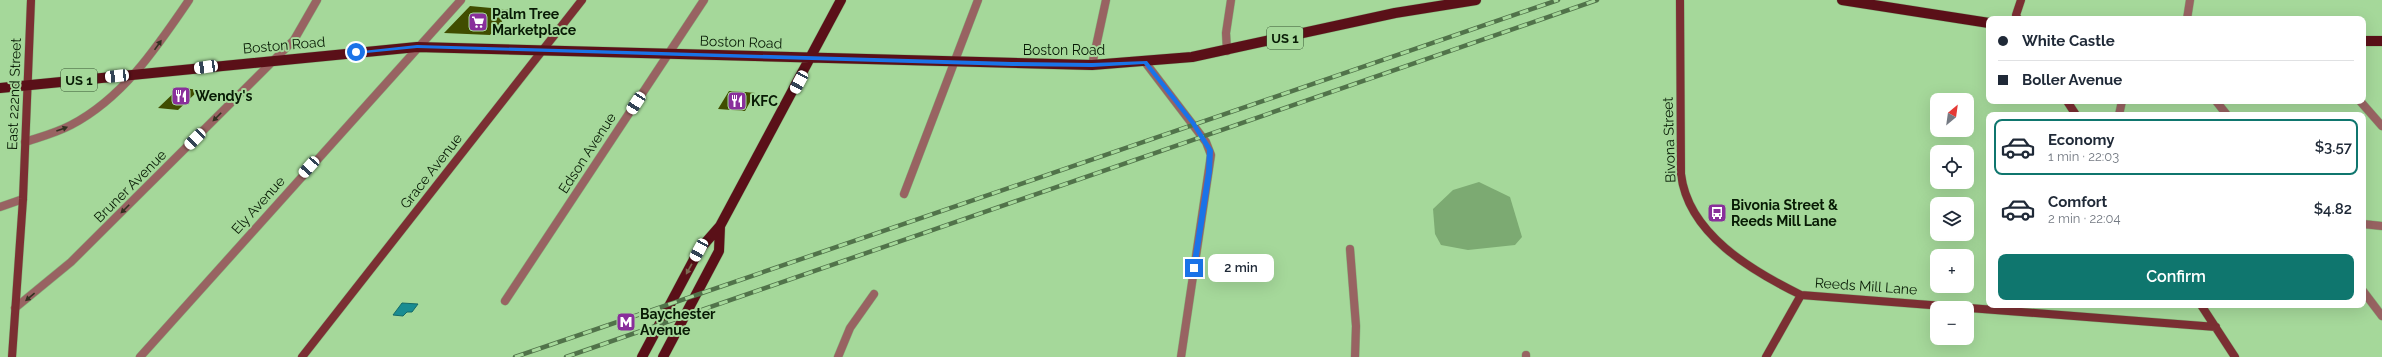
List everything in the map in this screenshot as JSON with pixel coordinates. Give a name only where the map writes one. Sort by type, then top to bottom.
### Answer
[{"type":"main road","points":[[642,357],[699,250],[720,226],[811,59],[841,0]]},
{"type":"main road","name":"Boston Road","points":[[0,88],[417,47],[811,59],[1092,65],[1145,62],[1227,51],[1346,23],[1476,0]]},
{"type":"main road","points":[[1842,0],[1869,2],[1986,22]]},
{"type":"main road","points":[[2366,41],[2382,41]]},
{"type":"main road","points":[[663,357],[719,251],[720,226]]},
{"type":"street","name":"East 222nd Street","points":[[12,357],[23,199],[26,85],[31,0]]},
{"type":"street","points":[[25,142],[70,126],[89,115],[116,93],[152,53],[189,0]]},
{"type":"street","name":"Bruner Avenue","points":[[15,308],[71,262],[275,60],[294,40],[317,0]]},
{"type":"street","name":"Ely Avenue","points":[[140,357],[417,47],[461,0]]},
{"type":"street","name":"Grace Avenue","points":[[302,357],[582,0]]},
{"type":"street","name":"Edson Avenue","points":[[506,301],[704,0]]},
{"type":"street","points":[[904,194],[978,0]]},
{"type":"street","points":[[1092,65],[1106,0]]},
{"type":"street","points":[[1227,51],[1226,33],[1231,0]]},
{"type":"street","name":"Bivona Street","points":[[1680,0],[1681,174],[1687,202],[1702,224],[1731,251],[1784,287],[1801,295]]},
{"type":"street","points":[[2016,16],[2021,0]]},
{"type":"street","points":[[2187,16],[2190,0]]},
{"type":"street","points":[[1145,62],[1206,142],[1211,155],[1181,357]]},
{"type":"street","points":[[2218,104],[2225,112]]},
{"type":"street","points":[[2363,104],[2382,126]]},
{"type":"street","points":[[0,207],[23,199]]},
{"type":"street","points":[[2366,224],[2382,226]]},
{"type":"street","points":[[1350,249],[1356,326],[1355,357]]},
{"type":"street","points":[[838,357],[850,328],[874,294]]},
{"type":"street","name":"Reeds Mill Lane","points":[[1766,357],[1801,295],[2216,327]]},
{"type":"street","points":[[2366,295],[2382,316]]},
{"type":"street","points":[[2203,308],[2235,357]]},
{"type":"green space","points":[[1479,182],[1510,197],[1522,237],[1515,245],[1468,250],[1441,245],[1435,234],[1433,209],[1453,190]]},
{"type":"water","points":[[402,303],[418,304],[412,312],[407,312],[403,316],[393,315]]},
{"type":"building","name":"Palm Tree Marketplace","points":[[470,6],[512,10],[490,35],[444,33]]},
{"type":"building","name":"Wendy's","points":[[183,88],[199,90],[178,110],[158,108],[178,89]]},
{"type":"building","name":"KFC","points":[[729,91],[755,93],[745,111],[718,109]]},
{"type":"railway","points":[[515,357],[1558,0]]},
{"type":"railway","points":[[566,357],[1597,0]]},
{"type":"place","name":"Palm Tree Marketplace","points":[[478,22]]},
{"type":"place","name":"Wendy's","points":[[181,96]]},
{"type":"place","name":"KFC","points":[[737,101]]},
{"type":"place","name":"Bivonia Street & Reeds Mill Lane","points":[[1717,213]]},
{"type":"place","name":"Baychester Avenue","points":[[626,322]]},
{"type":"route","points":[[356,52],[417,47],[1012,64],[1092,65],[1145,62],[1193,123],[1210,150],[1211,155],[1209,172],[1194,268]]}]
